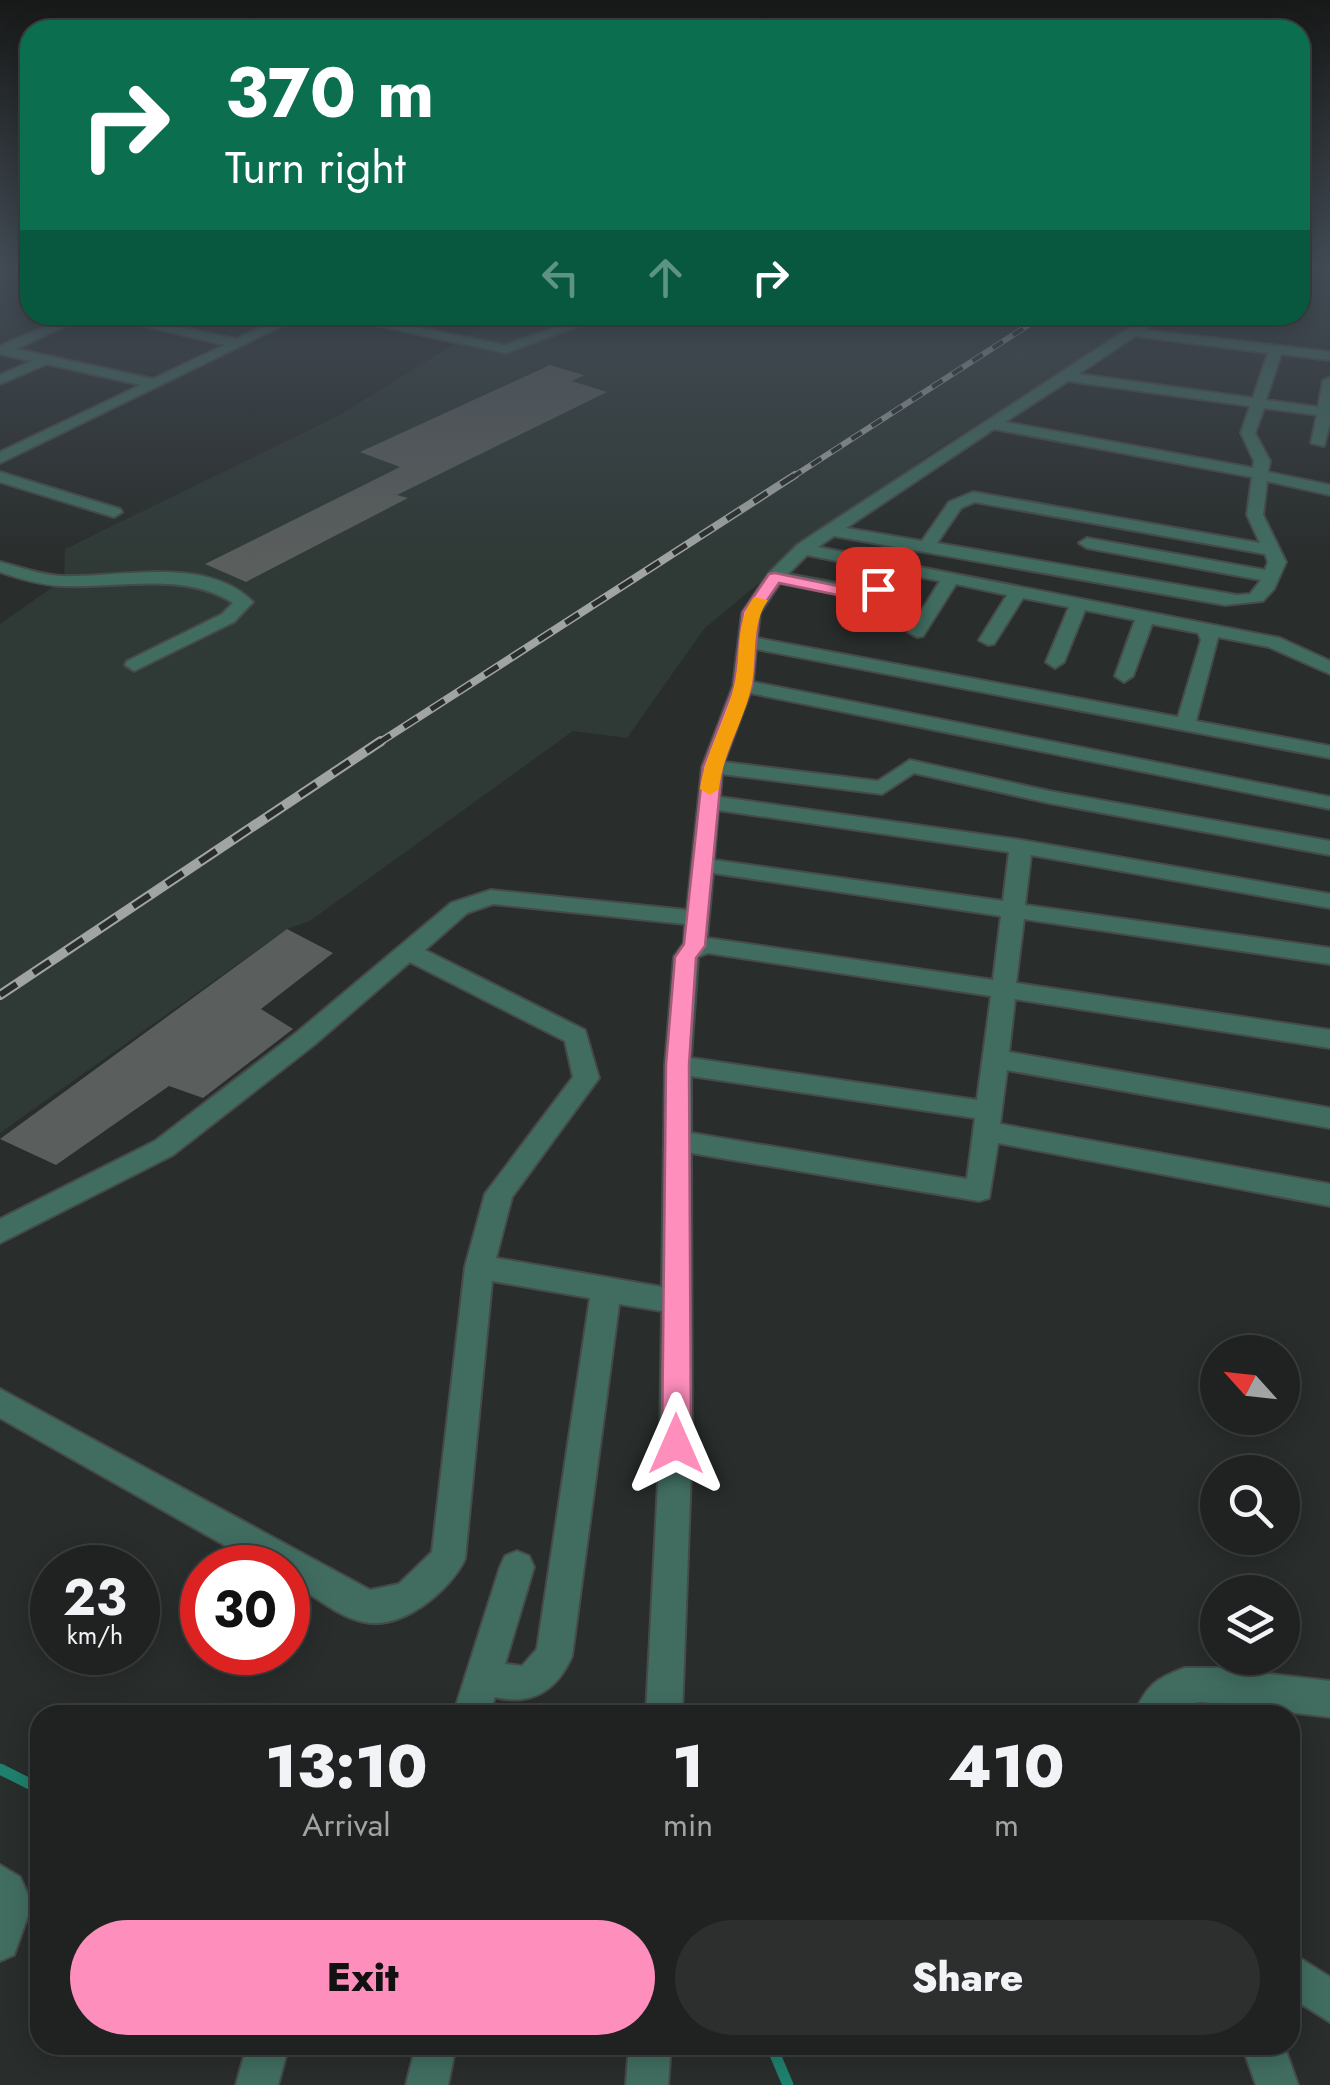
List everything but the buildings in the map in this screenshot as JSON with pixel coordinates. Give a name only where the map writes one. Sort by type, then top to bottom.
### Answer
[{"type":"street","points":[[0,380],[32,366]]},
{"type":"street","points":[[75,366],[157,384]]},
{"type":"street","points":[[0,458],[193,366]]},
{"type":"street","points":[[664,1705],[676,1444],[678,1065],[686,957],[695,932],[712,767],[743,686],[751,612],[775,577],[803,548],[1079,366]]},
{"type":"street","points":[[830,530],[1236,600],[1262,594],[1276,562],[1255,515],[1262,461],[1248,432],[1270,366]]},
{"type":"street","points":[[1064,376],[1327,412]]},
{"type":"street","points":[[1319,443],[1330,382]]},
{"type":"street","points":[[988,424],[1330,490]]},
{"type":"street","points":[[0,478],[114,512]]},
{"type":"street","points":[[926,548],[956,505],[966,498],[1272,550]]},
{"type":"street","points":[[1072,572],[1100,519]]},
{"type":"street","points":[[1087,543],[1270,576]]},
{"type":"street","points":[[803,548],[1274,642],[1330,668]]},
{"type":"street","points":[[775,577],[864,594],[878,589],[894,567]]},
{"type":"street","points":[[2,568],[56,581],[170,578],[208,586],[244,602],[228,618],[134,665]]},
{"type":"street","points":[[917,632],[951,578]]},
{"type":"street","points":[[988,640],[1018,592]]},
{"type":"street","points":[[1055,662],[1079,604]]},
{"type":"street","points":[[1124,676],[1146,615]]},
{"type":"street","points":[[1186,724],[1210,640],[1206,629]]},
{"type":"street","points":[[749,642],[1330,752]]},
{"type":"street","points":[[743,686],[1330,803]]},
{"type":"street","points":[[712,767],[882,788],[910,766],[1049,797],[1330,848]]},
{"type":"street","points":[[708,802],[1021,847],[1330,901]]},
{"type":"street","points":[[677,1141],[979,1191],[1021,847]]},
{"type":"street","points":[[700,865],[1330,956]]},
{"type":"street","points":[[0,1232],[164,1148],[410,952],[458,908],[491,897],[1004,992],[1330,1039]]},
{"type":"street","points":[[0,1402],[366,1607],[408,1599],[448,1559],[479,1267],[499,1194],[586,1078],[576,1036],[410,952]]},
{"type":"street","points":[[996,1059],[1330,1118]]},
{"type":"street","points":[[678,1065],[989,1121],[1330,1195]]},
{"type":"street","points":[[479,1267],[677,1302]]},
{"type":"street","points":[[483,1676],[523,1686],[538,1679],[554,1656],[606,1290]]},
{"type":"street","points":[[474,1705],[517,1567]]},
{"type":"street","points":[[1157,1705],[1161,1696],[1180,1687],[1210,1685],[1330,1699]]},
{"type":"street","points":[[0,1884],[10,1892],[14,1903],[0,1941]]},
{"type":"street","points":[[1300,1980],[1330,2002]]},
{"type":"street","points":[[257,2085],[265,2055]]},
{"type":"street","points":[[1266,2055],[1277,2085]]},
{"type":"shaded area","points":[[418,366],[1068,366],[927,456],[704,629],[627,738],[573,731],[310,921],[287,929],[0,1133],[0,624],[64,579],[65,549],[338,416]]},
{"type":"waterway","points":[[0,1769],[30,1784]]},
{"type":"waterway","points":[[775,2055],[788,2085]]},
{"type":"railway","points":[[791,478],[964,366]]},
{"type":"railway","points":[[377,744],[795,475]]},
{"type":"railway","points":[[0,995],[381,741]]},
{"type":"slow traffic","points":[[710,789],[712,767],[743,686],[751,612],[760,600]]},
{"type":"route","points":[[676,1444],[678,1065],[686,957],[695,946],[712,767],[743,686],[751,612],[775,577],[857,594],[878,589]]}]
